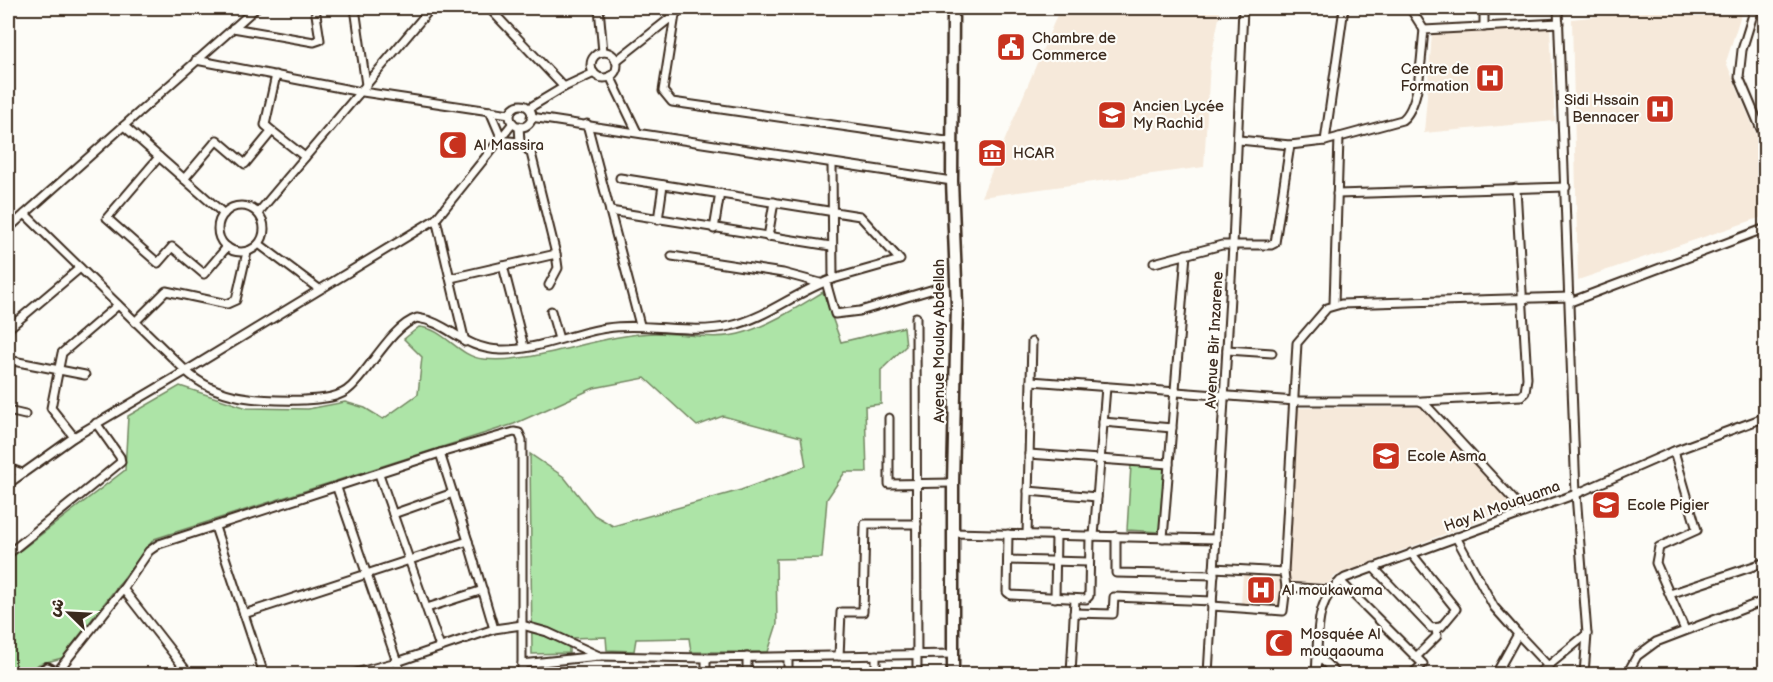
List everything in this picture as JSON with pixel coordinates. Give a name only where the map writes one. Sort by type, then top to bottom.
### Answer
[{"type":"main road","name":"Avenue Moulay Abdellah","points":[[953,8],[952,181],[957,305],[953,483],[953,675]]},
{"type":"street","points":[[8,229],[256,8]]},
{"type":"street","points":[[232,28],[314,42],[320,40],[315,8]]},
{"type":"street","points":[[355,8],[366,85]]},
{"type":"street","points":[[258,213],[431,8]]},
{"type":"street","points":[[489,8],[564,87]]},
{"type":"street","points":[[599,8],[603,52]]},
{"type":"street","points":[[616,61],[683,8]]},
{"type":"street","name":"Avenue Bir Inzarene","points":[[1208,675],[1239,140],[1244,8]]},
{"type":"street","points":[[1325,141],[1344,8]]},
{"type":"street","points":[[1239,140],[1290,145],[1325,141],[1402,120],[1410,114],[1415,98],[1424,30],[1410,8]]},
{"type":"street","points":[[1484,8],[1484,27]]},
{"type":"street","points":[[1558,8],[1576,494],[1587,634],[1584,675]]},
{"type":"street","points":[[1755,8],[1742,50],[1739,77],[1766,141]]},
{"type":"street","points":[[675,15],[663,91],[672,102],[953,142]]},
{"type":"street","points":[[1424,30],[1559,23]]},
{"type":"street","points":[[603,52],[611,54],[616,61],[616,70],[610,76],[602,78],[594,73],[591,62],[596,55],[603,52]]},
{"type":"street","points":[[196,60],[361,92],[510,114]]},
{"type":"street","points":[[510,114],[513,108],[519,105],[529,108],[564,87],[594,73]]},
{"type":"street","points":[[276,75],[265,125],[305,157]]},
{"type":"street","points":[[610,76],[637,132]]},
{"type":"street","points":[[8,484],[96,423],[436,219],[500,138],[516,125],[525,125],[531,117],[529,108]]},
{"type":"street","points":[[490,111],[500,138]]},
{"type":"street","points":[[510,114],[516,125],[520,142],[531,153],[556,254],[558,268],[549,285]]},
{"type":"street","points":[[531,117],[952,181]]},
{"type":"street","points":[[587,124],[640,325]]},
{"type":"street","points":[[124,126],[224,214]]},
{"type":"street","points":[[184,179],[217,140],[245,164],[272,131]]},
{"type":"street","points":[[1334,305],[1339,137]]},
{"type":"street","points":[[500,138],[520,142]]},
{"type":"street","points":[[1154,264],[1222,245],[1271,245],[1277,238],[1290,145]]},
{"type":"street","points":[[159,157],[107,218],[158,263],[172,247],[204,274],[227,247]]},
{"type":"street","points":[[832,164],[831,246],[826,282],[835,314],[860,312],[934,289]]},
{"type":"street","points":[[25,214],[198,382],[234,396],[276,401],[318,399],[334,396],[351,388],[402,326],[412,319],[431,321],[465,342],[481,348],[502,350],[606,328],[640,325],[728,327],[753,319],[826,282],[900,260],[860,216],[620,178]]},
{"type":"street","points":[[658,220],[663,184]]},
{"type":"street","points":[[1337,194],[1566,187]]},
{"type":"street","points":[[1031,381],[1294,401],[1419,401],[1521,396],[1525,392],[1527,378],[1516,188]]},
{"type":"street","points":[[714,229],[720,193]]},
{"type":"street","points":[[768,237],[774,201]]},
{"type":"street","points":[[244,207],[258,213],[264,232],[259,244],[247,252],[227,247],[222,241],[219,227],[224,214],[230,209],[244,207]]},
{"type":"street","points":[[610,211],[831,246]]},
{"type":"street","points":[[436,219],[465,342]]},
{"type":"street","points":[[1074,613],[1113,614],[1114,597],[1212,603],[1283,611],[1297,343],[1327,308],[1334,305],[1522,298],[1570,299],[1766,228]]},
{"type":"street","points":[[259,244],[319,289]]},
{"type":"street","points":[[135,322],[166,291],[227,304],[236,300],[247,252]]},
{"type":"street","points":[[451,278],[556,254]]},
{"type":"street","points":[[1163,538],[1186,254]]},
{"type":"street","points":[[672,256],[826,282]]},
{"type":"street","points":[[503,266],[524,347]]},
{"type":"street","points":[[8,339],[9,328],[80,268]]},
{"type":"street","points":[[74,437],[51,408],[62,353],[118,305]]},
{"type":"street","points":[[551,310],[559,339]]},
{"type":"street","points":[[916,317],[917,675]]},
{"type":"street","points":[[1027,534],[1032,342]]},
{"type":"street","points":[[1227,350],[1272,354]]},
{"type":"street","points":[[8,360],[85,375]]},
{"type":"street","points":[[1008,534],[1007,592],[1011,596],[1075,598],[1089,596],[1089,562],[1106,387]]},
{"type":"street","points":[[1419,401],[1424,403],[1524,511]]},
{"type":"street","points":[[8,411],[25,415]]},
{"type":"street","name":"Hay Al Mouquama","points":[[1316,675],[1320,611],[1330,590],[1340,581],[1524,511],[1576,494],[1674,451],[1766,417]]},
{"type":"street","points":[[889,418],[889,484],[953,483]]},
{"type":"street","points":[[1103,422],[1172,428]]},
{"type":"street","points":[[8,554],[120,462],[120,457],[96,423]]},
{"type":"street","points":[[38,675],[47,668],[57,673],[149,552],[159,544],[440,453],[514,432],[519,433],[522,440],[522,675]]},
{"type":"street","points":[[1674,451],[1697,524],[1694,533],[1659,547],[1656,562],[1685,630]]},
{"type":"street","points":[[440,453],[494,629]]},
{"type":"street","points":[[1029,454],[1169,464]]},
{"type":"street","points":[[8,468],[22,473]]},
{"type":"street","points":[[379,474],[440,647]]},
{"type":"street","points":[[337,488],[401,675]]},
{"type":"street","points":[[1028,491],[1097,497]]},
{"type":"street","points":[[393,514],[453,494]]},
{"type":"street","points":[[839,656],[840,612],[863,612],[865,524],[917,524]]},
{"type":"street","points":[[215,527],[264,675]]},
{"type":"street","points":[[953,533],[1216,539]]},
{"type":"street","points":[[1055,598],[1056,535]]},
{"type":"street","points":[[1116,536],[1116,573],[1284,572]]},
{"type":"street","points":[[1456,537],[1494,607],[1548,666]]},
{"type":"street","points":[[244,614],[468,541]]},
{"type":"street","points":[[1373,567],[1431,628],[1436,628],[1452,616],[1456,609],[1411,553]]},
{"type":"street","points":[[1008,561],[1089,562]]},
{"type":"street","points":[[1670,594],[1766,562]]},
{"type":"street","points":[[1340,581],[1423,664],[1412,675]]},
{"type":"street","points":[[1286,587],[1330,590]]},
{"type":"street","points":[[123,589],[189,675]]},
{"type":"street","points":[[427,608],[483,590]]},
{"type":"street","points":[[1071,675],[1075,598]]},
{"type":"street","points":[[1627,675],[1637,656],[1646,647],[1766,600]]},
{"type":"street","points":[[352,675],[494,629],[522,625],[547,632],[599,656]]},
{"type":"street","points":[[1416,657],[1437,636],[1436,628]]},
{"type":"street","points":[[1496,675],[1518,634]]},
{"type":"street","points":[[1538,675],[1587,634]]},
{"type":"street","points":[[522,664],[599,656],[706,658],[953,654]]},
{"type":"street","points":[[876,656],[876,675]]},
{"type":"street","points":[[1318,656],[1337,675]]},
{"type":"street","points":[[747,657],[747,675]]},
{"type":"street","points":[[788,657],[788,675]]},
{"type":"street","points":[[706,658],[706,675]]},
{"type":"street","points":[[1021,675],[1052,675]]},
{"type":"shaded area","name":"Ancien Lycée My Rachid","points":[[1060,8],[1221,8],[1210,63],[1204,167],[981,197]]},
{"type":"shaded area","name":"Sidi Hssain Bennacer","points":[[1673,8],[1743,8],[1726,62],[1765,155],[1765,216],[1578,280],[1572,19]]},
{"type":"shaded area","name":"Centre de Formation","points":[[1550,28],[1555,121],[1424,133],[1432,34]]},
{"type":"shaded area","name":"Ecole Asma","points":[[1433,407],[1523,504],[1335,576],[1328,584],[1287,582],[1297,408]]},
{"type":"shaded area","name":"Al moukawama","points":[[1243,573],[1282,575],[1281,608],[1241,605]]},
{"type":"green space","points":[[823,292],[841,342],[904,327],[906,346],[881,370],[881,404],[865,406],[867,472],[845,472],[827,499],[822,558],[776,559],[777,624],[768,652],[691,652],[689,638],[636,639],[634,651],[607,650],[606,637],[569,638],[569,653],[532,654],[530,454],[564,477],[594,515],[613,526],[741,490],[806,466],[801,437],[723,416],[697,426],[645,378],[594,388],[514,424],[154,539],[62,658],[39,664],[29,671],[8,671],[8,560],[125,470],[128,416],[180,386],[247,408],[308,409],[345,402],[365,408],[383,419],[418,394],[422,357],[404,339],[419,327],[436,332],[474,357],[502,360],[545,354],[634,335],[655,333],[711,337],[734,335],[766,324]]},
{"type":"green space","points":[[1131,465],[1165,467],[1160,532],[1127,530]]},
{"type":"place","name":"Chambre de Commerce","points":[[1011,47]]},
{"type":"place","name":"Centre de Formation","points":[[1490,78]]},
{"type":"place","name":"Sidi Hssain Bennacer","points":[[1660,109]]},
{"type":"place","name":"Ancien Lycée My Rachid","points":[[1112,115]]},
{"type":"place","name":"Al Massira","points":[[453,145]]},
{"type":"place","name":"HCAR","points":[[992,153]]},
{"type":"place","name":"Ecole Asma","points":[[1386,456]]},
{"type":"place","name":"Ecole Pigier","points":[[1606,505]]},
{"type":"place","name":"Al moukawama","points":[[1261,590]]},
{"type":"place","name":"Mosquée Al mouqaouma","points":[[1279,643]]}]
